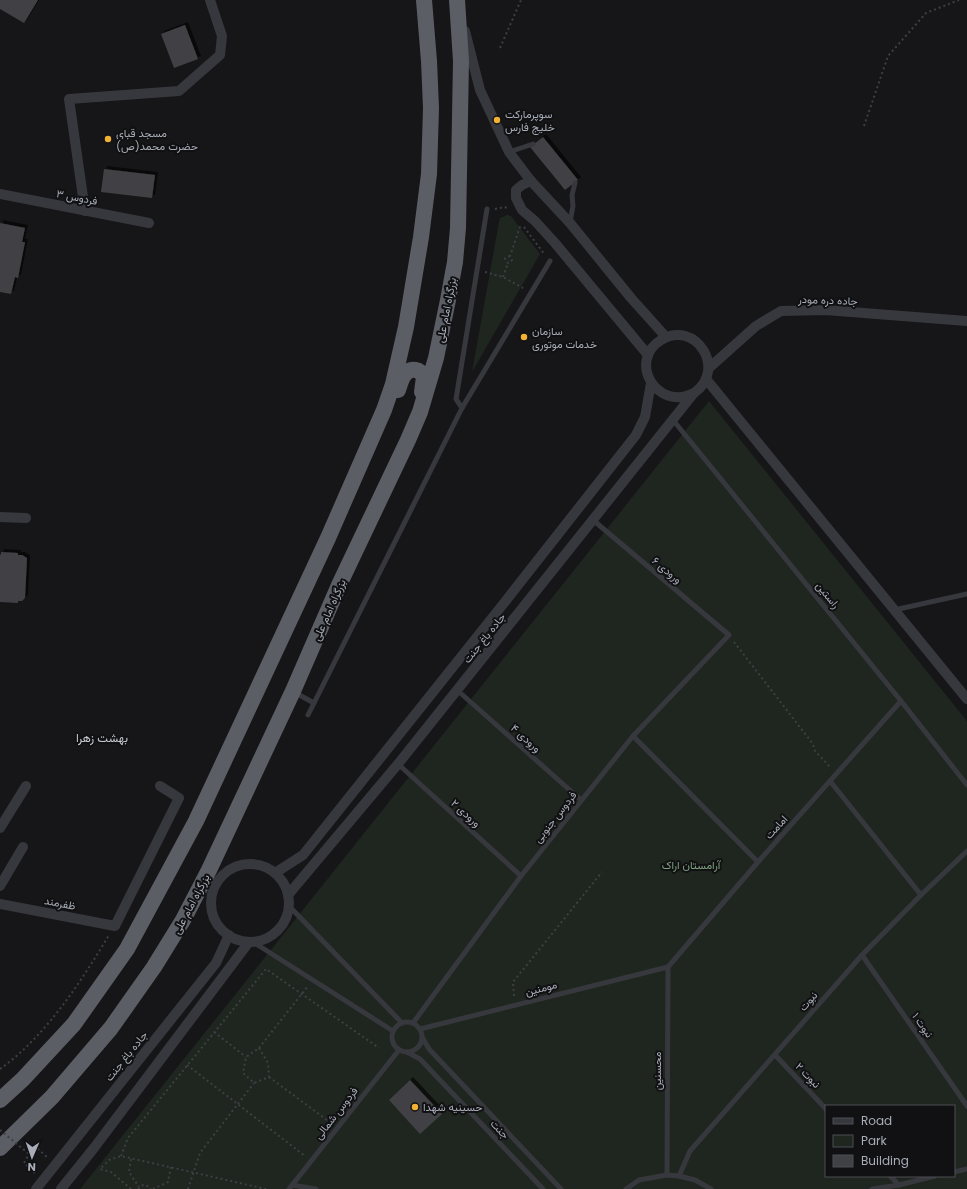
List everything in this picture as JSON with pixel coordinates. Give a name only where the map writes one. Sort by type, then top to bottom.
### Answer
[{"type":"highway","points":[[0,1100],[24,1079],[74,1024],[127,949],[196,821],[328,538],[341,505],[376,428],[393,384],[406,327],[421,237],[429,174],[431,108],[424,0]]},
{"type":"highway","name":"بزرگراه امام علی","points":[[0,1148],[52,1097],[111,1028],[154,967],[183,920],[209,870],[293,691],[340,583],[420,412],[436,358],[455,262],[460,195],[462,61],[457,1]]},
{"type":"highway","points":[[376,428],[388,412],[404,375],[413,370],[419,370],[423,375],[424,382],[408,440]]},
{"type":"street","points":[[85,211],[69,99],[179,90],[220,55],[222,36],[210,0]]},
{"type":"street","points":[[457,1],[480,90],[509,152],[531,181],[570,223],[631,298],[666,337]]},
{"type":"street","points":[[531,181],[522,185],[516,190],[516,198],[522,210],[535,221],[555,243],[648,355]]},
{"type":"street","name":"فردوس ۳","points":[[0,194],[149,223]]},
{"type":"street","name":"جاده دره مودر","points":[[709,368],[756,326],[781,311],[825,310],[967,321]]},
{"type":"street","points":[[677,335],[684,336],[698,342],[706,354],[709,368],[706,379],[700,388],[694,393],[684,397],[669,396],[659,391],[651,383],[646,369],[648,355],[657,343],[666,337],[677,335]]},
{"type":"street","points":[[706,379],[967,699]]},
{"type":"street","name":"جاده باغ جنت","points":[[275,874],[302,855],[504,603],[636,435],[645,417],[651,383]]},
{"type":"street","name":"جاده باغ جنت","points":[[288,895],[398,764],[694,393]]},
{"type":"street","points":[[0,517],[26,518]]},
{"type":"street","points":[[504,603],[518,615]]},
{"type":"street","points":[[0,828],[26,786]]},
{"type":"street","points":[[115,926],[179,798],[160,786]]},
{"type":"street","points":[[0,886],[23,847]]},
{"type":"street","points":[[248,865],[262,867],[275,874],[284,885],[288,895],[289,906],[285,920],[276,932],[267,938],[251,942],[238,940],[229,935],[218,925],[212,911],[213,893],[220,880],[224,875],[234,869],[248,865]]},
{"type":"street","name":"ظفرمند","points":[[0,904],[115,926]]},
{"type":"street","name":"جاده باغ جنت","points":[[36,1189],[216,963],[229,935]]},
{"type":"street","points":[[61,1189],[251,942]]},
{"type":"lane","points":[[509,152],[533,144]]},
{"type":"lane","points":[[570,223],[573,206],[572,195],[575,183]]},
{"type":"lane","points":[[462,408],[456,399],[487,209]]},
{"type":"lane","points":[[308,715],[462,408],[550,261]]},
{"type":"lane","name":"راستین","points":[[673,420],[902,701],[967,785]]},
{"type":"lane","name":"ورودی ۶","points":[[593,520],[729,635]]},
{"type":"lane","points":[[894,610],[967,594]]},
{"type":"lane","name":"فردوس جنوبی","points":[[413,1023],[521,876],[633,736],[729,635]]},
{"type":"lane","name":"ورودی ۴","points":[[457,690],[581,800]]},
{"type":"lane","points":[[293,691],[314,703]]},
{"type":"lane","name":"امامت","points":[[668,967],[758,862],[902,701]]},
{"type":"lane","points":[[633,736],[758,862]]},
{"type":"lane","name":"ورودی ۲","points":[[398,764],[521,876]]},
{"type":"lane","points":[[830,781],[921,895]]},
{"type":"lane","name":"نبوت","points":[[679,1176],[690,1151],[862,955],[921,895],[967,852]]},
{"type":"lane","points":[[289,906],[402,1023]]},
{"type":"lane","points":[[251,942],[393,1031]]},
{"type":"lane","name":"نبوت ۱","points":[[862,955],[967,1106]]},
{"type":"lane","name":"مومنین","points":[[420,1029],[668,967]]},
{"type":"lane","name":"محسنین","points":[[667,1175],[668,967]]},
{"type":"lane","points":[[422,1037],[418,1048],[407,1052],[399,1050],[392,1041],[393,1031],[402,1023],[413,1023],[420,1029],[422,1037],[429,1049],[561,1189]]},
{"type":"lane","name":"فردوس شمالی","points":[[290,1187],[399,1050]]},
{"type":"lane","name":"جنت","points":[[407,1052],[420,1059],[543,1189]]},
{"type":"lane","name":"نبوت ۲","points":[[775,1055],[825,1108]]},
{"type":"lane","points":[[955,1172],[967,1168]]},
{"type":"lane","points":[[626,1189],[639,1180],[667,1175],[695,1180],[711,1189]]},
{"type":"lane","points":[[891,1177],[899,1185]]},
{"type":"lane","points":[[872,1189],[899,1185],[931,1177]]},
{"type":"lane","points":[[290,1187],[316,1189]]},
{"type":"path","points":[[500,48],[521,0]]},
{"type":"path","points":[[864,126],[888,56],[926,13],[958,0]]},
{"type":"path","points":[[487,209],[504,207],[510,208]]},
{"type":"path","points":[[517,219],[550,261]]},
{"type":"path","points":[[503,277],[508,263],[505,260],[506,257],[510,256],[521,224]]},
{"type":"path","points":[[478,270],[503,277],[531,292]]},
{"type":"path","points":[[729,635],[813,744],[815,751],[836,774]]},
{"type":"path","points":[[515,1005],[513,982],[602,872]]},
{"type":"path","points":[[0,1069],[16,1057],[54,1017],[97,957],[115,926]]},
{"type":"path","points":[[121,1156],[128,1138],[266,968],[378,1048]]},
{"type":"path","points":[[254,1083],[242,1073],[246,1058],[259,1048],[312,980]]},
{"type":"path","points":[[214,1032],[246,1058]]},
{"type":"path","points":[[259,1048],[268,1063],[269,1077],[337,1128]]},
{"type":"path","points":[[187,1065],[311,1161]]},
{"type":"path","points":[[188,1189],[200,1153],[254,1083],[269,1077]]},
{"type":"path","points":[[0,1130],[29,1154]]},
{"type":"path","points":[[38,1149],[29,1154],[24,1163],[43,1180]]},
{"type":"path","points":[[131,1189],[111,1172],[100,1169],[109,1160],[121,1156],[266,1189]]},
{"type":"path","points":[[131,1159],[129,1172],[138,1188],[146,1185],[152,1189],[168,1182],[171,1167]]},
{"type":"green space","points":[[507,215],[511,216],[540,254],[472,372],[499,222],[500,218]]},
{"type":"green space","name":"آرامستان اراک","points":[[709,401],[967,721],[967,1189],[80,1189]]},
{"type":"building","points":[[0,0],[38,0],[24,23],[0,9]]},
{"type":"building","points":[[185,25],[198,59],[174,68],[161,34]]},
{"type":"building","points":[[543,137],[578,180],[565,190],[530,147]]},
{"type":"building","points":[[104,169],[155,175],[152,198],[101,192]]},
{"type":"building","points":[[0,223],[25,228],[22,242],[25,242],[18,278],[15,277],[11,294],[0,292]]},
{"type":"building","points":[[1,552],[18,553],[18,555],[22,555],[27,558],[25,598],[22,601],[18,601],[18,603],[0,602]]},
{"type":"building","name":"حسینیه شهدا","points":[[410,1080],[442,1114],[420,1134],[389,1100]]},
{"type":"place","name":"سوپرمارکت خلیج فارس","points":[[497,120]]},
{"type":"place","name":"مسجد قبای حضرت محمد‌(ص)","points":[[108,139]]},
{"type":"place","name":"سازمان خدمات موتوری","points":[[524,337]]},
{"type":"place","name":"حسینیه شهدا","points":[[415,1107]]},
{"type":"district","name":"بهشت زهرا","points":[[102,738]]}]
